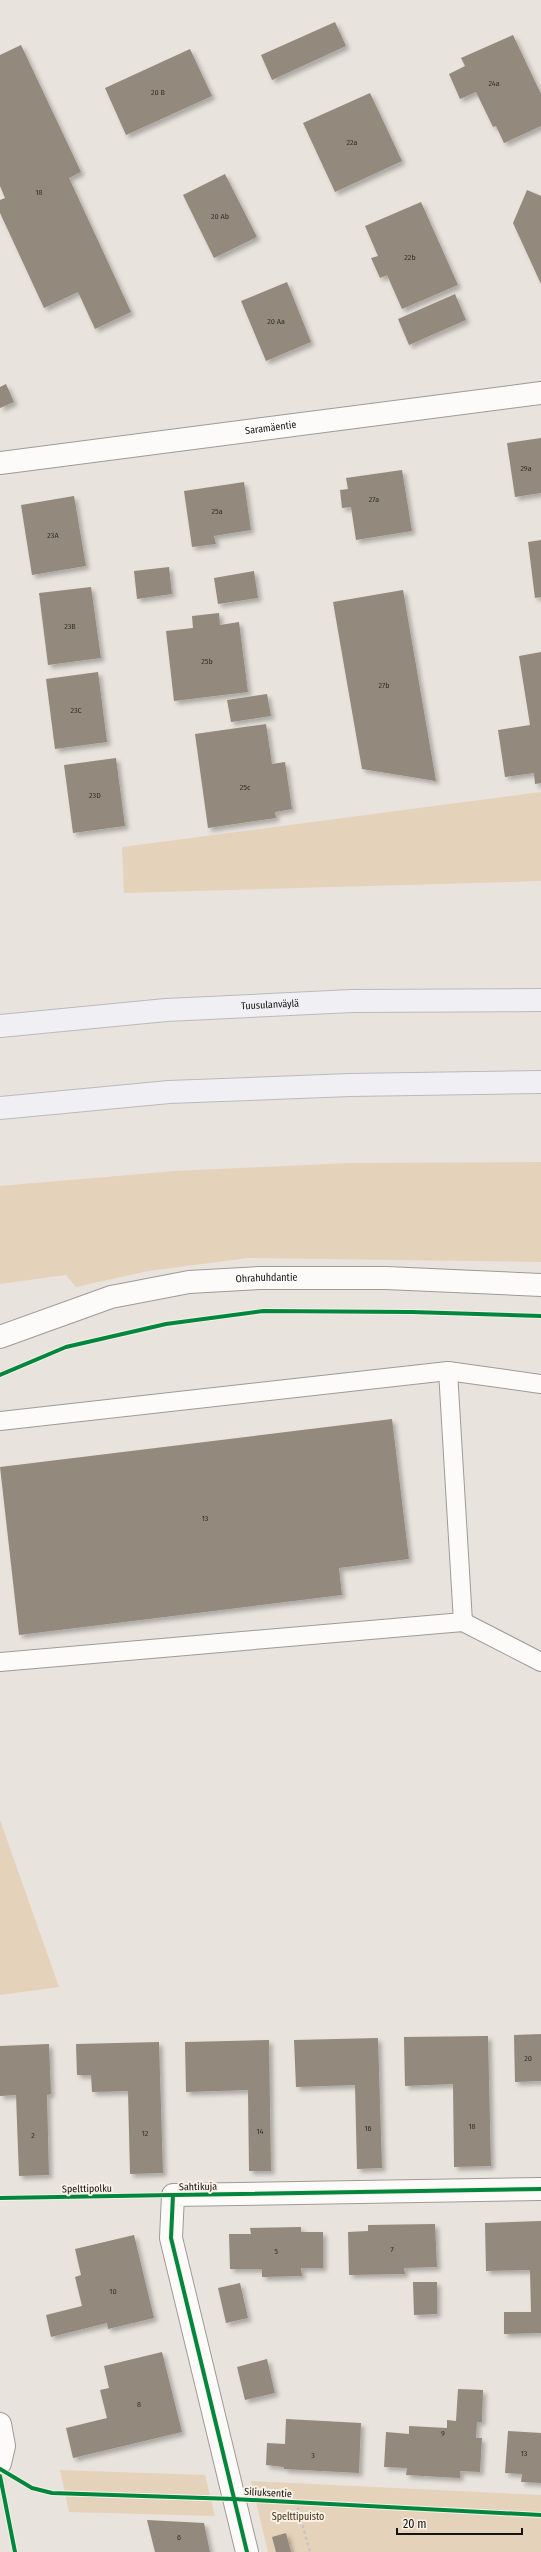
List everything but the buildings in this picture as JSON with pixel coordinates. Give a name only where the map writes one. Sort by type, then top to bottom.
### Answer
[{"type":"highway","name":"Tuusulanväylä","points":[[0,1026],[182,1009],[352,1001],[541,1000]]},
{"type":"highway","points":[[0,1108],[169,1092],[342,1086],[541,1082]]},
{"type":"street","name":"Saramäentie","points":[[0,463],[541,393]]},
{"type":"street","name":"Ohrahuhdantie","points":[[0,1337],[111,1297],[189,1282],[259,1278],[386,1278],[541,1285]]},
{"type":"street","name":"Sahtikuja","points":[[247,2552],[171,2238],[174,2195],[541,2189]]},
{"type":"street","points":[[0,2424],[4,2446],[0,2463]]},
{"type":"lane","points":[[448,1371],[463,1622]]},
{"type":"lane","points":[[0,1421],[448,1371],[541,1384]]},
{"type":"lane","points":[[0,1662],[463,1622],[541,1662]]},
{"type":"path","points":[[296,2502],[310,2552]]},
{"type":"green space","points":[[541,792],[541,881],[124,893],[122,847]]},
{"type":"green space","points":[[541,1162],[541,1262],[248,1258],[148,1271],[76,1287],[66,1275],[0,1284],[0,1186],[175,1171],[350,1163]]},
{"type":"green space","points":[[0,1820],[59,1987],[0,1995]]},
{"type":"green space","points":[[60,2470],[205,2475],[215,2516],[69,2512]]},
{"type":"green space","name":"Spelttipuisto","points":[[251,2481],[541,2495],[541,2552],[268,2552]]},
{"type":"cycle path","points":[[0,1375],[66,1347],[166,1324],[263,1311],[412,1312],[541,1316]]},
{"type":"cycle path","points":[[247,2552],[171,2238],[173,2195],[541,2189]]},
{"type":"cycle path","name":"Spelttipolku","points":[[0,2198],[173,2195]]},
{"type":"cycle path","name":"Siliuksentie","points":[[0,2469],[32,2488],[52,2493],[234,2499],[541,2515]]},
{"type":"cycle path","points":[[0,2476],[15,2552]]}]
